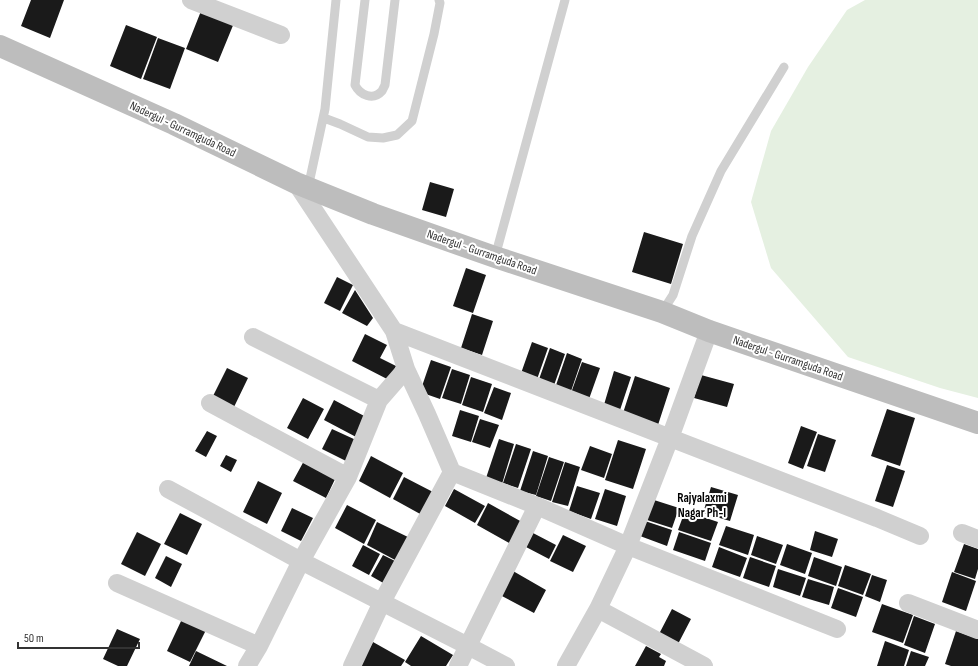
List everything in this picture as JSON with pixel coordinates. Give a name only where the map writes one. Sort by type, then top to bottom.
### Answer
[{"type":"main road","name":"Nadergul - Gurramguda Road","points":[[0,46],[174,124],[302,186],[373,214],[495,257],[662,312],[709,331],[978,423]]},
{"type":"street","points":[[191,0],[281,35]]},
{"type":"street","points":[[302,186],[394,331],[406,369],[452,472],[537,506],[628,546],[837,629]]},
{"type":"street","points":[[394,331],[920,536]]},
{"type":"street","points":[[566,666],[598,609],[628,546],[670,438],[709,331]]},
{"type":"street","points":[[253,337],[379,400]]},
{"type":"street","points":[[247,666],[301,561],[348,477],[379,400],[406,369]]},
{"type":"street","points":[[210,403],[348,477]]},
{"type":"street","points":[[352,666],[382,602],[452,472]]},
{"type":"street","points":[[168,489],[301,561],[506,666]]},
{"type":"street","points":[[458,666],[537,506]]},
{"type":"street","points":[[117,583],[258,646]]},
{"type":"street","points":[[908,603],[978,630]]},
{"type":"street","points":[[598,609],[704,666]]},
{"type":"lane","points":[[302,186],[317,145],[324,118],[336,0]]},
{"type":"lane","points":[[365,0],[355,85],[362,94],[367,96],[374,96],[381,92],[385,85],[395,0]]},
{"type":"lane","points":[[324,118],[368,137],[383,138],[397,135],[412,121],[434,34],[440,3],[439,0]]},
{"type":"lane","points":[[495,257],[566,0]]},
{"type":"lane","points":[[662,312],[673,295],[692,236],[721,171],[784,67]]},
{"type":"green space","points":[[865,0],[978,0],[978,398],[940,388],[848,357],[771,268],[751,202],[771,131],[808,67],[847,10]]},
{"type":"building","points":[[31,0],[64,0],[50,38],[21,26]]},
{"type":"building","points":[[201,11],[234,23],[218,62],[186,49]]},
{"type":"building","points":[[126,25],[157,37],[141,79],[110,66]]},
{"type":"building","points":[[158,38],[185,48],[170,89],[143,79]]},
{"type":"building","points":[[430,182],[454,189],[446,217],[422,210]]},
{"type":"building","points":[[644,232],[683,244],[671,284],[632,272]]},
{"type":"building","points":[[466,268],[486,275],[473,313],[453,306]]},
{"type":"building","points":[[337,277],[353,285],[340,311],[324,303]]},
{"type":"building","points":[[355,290],[373,318],[367,326],[342,313]]},
{"type":"building","points":[[472,314],[493,321],[482,355],[461,348]]},
{"type":"building","points":[[365,334],[387,345],[380,358],[396,366],[389,380],[352,361]]},
{"type":"building","points":[[532,342],[548,348],[535,385],[519,379]]},
{"type":"building","points":[[550,348],[565,354],[552,391],[537,385]]},
{"type":"building","points":[[567,353],[582,359],[569,397],[554,391]]},
{"type":"building","points":[[431,360],[451,367],[440,399],[420,392]]},
{"type":"building","points":[[582,362],[600,368],[589,399],[571,393]]},
{"type":"building","points":[[227,368],[248,378],[234,407],[213,396]]},
{"type":"building","points":[[452,369],[470,375],[461,404],[442,398]]},
{"type":"building","points":[[614,371],[631,377],[619,413],[603,408]]},
{"type":"building","points":[[701,375],[734,384],[727,407],[694,398]]},
{"type":"building","points":[[635,376],[670,388],[658,425],[623,413]]},
{"type":"building","points":[[471,377],[492,384],[483,412],[462,405]]},
{"type":"building","points":[[494,387],[511,393],[502,420],[484,413]]},
{"type":"building","points":[[303,398],[324,409],[308,439],[287,428]]},
{"type":"building","points":[[334,400],[368,418],[358,438],[324,420]]},
{"type":"building","points":[[887,409],[915,418],[900,466],[871,456]]},
{"type":"building","points":[[460,410],[479,416],[471,442],[452,436]]},
{"type":"building","points":[[480,419],[499,425],[490,448],[472,442]]},
{"type":"building","points":[[801,426],[817,432],[803,469],[788,463]]},
{"type":"building","points":[[332,429],[356,440],[346,461],[322,449]]},
{"type":"building","points":[[207,431],[217,436],[206,457],[195,451]]},
{"type":"building","points":[[818,434],[836,440],[825,472],[807,466]]},
{"type":"building","points":[[499,439],[514,444],[502,484],[486,478]]},
{"type":"building","points":[[618,440],[646,449],[633,489],[605,480]]},
{"type":"building","points":[[516,444],[531,449],[518,488],[503,483]]},
{"type":"building","points":[[590,446],[612,454],[604,478],[581,470]]},
{"type":"building","points":[[533,451],[548,456],[536,495],[520,491]]},
{"type":"building","points":[[226,455],[237,460],[231,472],[220,466]]},
{"type":"building","points":[[371,456],[403,473],[390,498],[359,481]]},
{"type":"building","points":[[549,457],[564,462],[551,501],[536,496]]},
{"type":"building","points":[[305,459],[337,475],[326,498],[293,481]]},
{"type":"building","points":[[565,462],[580,467],[568,506],[552,502]]},
{"type":"building","points":[[887,465],[905,471],[893,507],[875,501]]},
{"type":"building","points":[[404,477],[433,492],[422,515],[393,499]]},
{"type":"building","points":[[258,481],[282,493],[267,524],[243,512]]},
{"type":"building","points":[[577,486],[600,493],[591,519],[569,511]]},
{"type":"building","points":[[711,487],[738,495],[730,521],[703,513]]},
{"type":"building","points":[[454,489],[485,506],[475,523],[445,506]]},
{"type":"building","points":[[605,489],[626,496],[617,526],[595,519]]},
{"type":"building","points":[[654,500],[679,508],[672,528],[647,520]]},
{"type":"building","points":[[488,503],[522,522],[511,544],[477,525]]},
{"type":"building","points":[[347,505],[376,520],[364,544],[335,528]]},
{"type":"building","points":[[292,508],[313,518],[301,541],[281,531]]},
{"type":"building","points":[[685,511],[718,522],[711,541],[678,530]]},
{"type":"building","points":[[180,513],[202,524],[187,555],[164,544]]},
{"type":"building","points":[[645,521],[672,530],[667,546],[640,536]]},
{"type":"building","points":[[377,522],[410,538],[397,561],[367,545]]},
{"type":"building","points":[[726,526],[754,535],[748,555],[719,545]]},
{"type":"building","points":[[815,531],[838,539],[832,557],[810,550]]},
{"type":"building","points":[[137,532],[161,544],[145,576],[121,564]]},
{"type":"building","points":[[679,532],[711,543],[705,561],[673,550]]},
{"type":"building","points":[[533,533],[556,545],[549,559],[526,547]]},
{"type":"building","points":[[563,535],[586,546],[573,572],[550,561]]},
{"type":"building","points":[[757,536],[783,545],[776,564],[751,555]]},
{"type":"building","points":[[787,544],[812,553],[805,574],[780,565]]},
{"type":"building","points":[[964,544],[978,549],[978,569],[975,579],[954,572]]},
{"type":"building","points":[[363,545],[380,554],[369,575],[352,566]]},
{"type":"building","points":[[719,547],[747,558],[740,577],[712,567]]},
{"type":"building","points":[[383,555],[397,562],[385,584],[371,576]]},
{"type":"building","points":[[166,556],[182,564],[171,587],[155,578]]},
{"type":"building","points":[[750,557],[776,566],[769,587],[743,578]]},
{"type":"building","points":[[814,557],[842,567],[836,586],[808,576]]},
{"type":"building","points":[[845,565],[871,574],[863,595],[838,586]]},
{"type":"building","points":[[778,569],[806,578],[800,596],[773,587]]},
{"type":"building","points":[[513,571],[546,590],[534,613],[500,595]]},
{"type":"building","points":[[952,572],[976,581],[966,611],[942,602]]},
{"type":"building","points":[[872,575],[887,580],[880,602],[865,596]]},
{"type":"building","points":[[808,579],[834,587],[829,605],[802,597]]},
{"type":"building","points":[[838,588],[863,597],[856,617],[831,608]]},
{"type":"building","points":[[882,604],[913,615],[903,643],[872,632]]},
{"type":"building","points":[[672,609],[691,619],[678,644],[659,634]]},
{"type":"building","points":[[914,616],[935,624],[925,653],[904,645]]},
{"type":"building","points":[[182,619],[206,630],[190,662],[167,651]]},
{"type":"building","points":[[117,629],[140,639],[127,666],[118,666],[103,659]]},
{"type":"building","points":[[956,631],[978,639],[978,666],[951,666],[945,664]]},
{"type":"building","points":[[421,636],[453,655],[446,666],[411,666],[405,662]]},
{"type":"building","points":[[885,641],[909,650],[904,666],[877,666]]},
{"type":"building","points":[[373,642],[405,660],[401,666],[360,666]]},
{"type":"building","points":[[646,646],[661,654],[659,657],[666,661],[664,666],[635,666]]},
{"type":"building","points":[[196,651],[227,666],[189,666]]},
{"type":"building","points":[[911,651],[929,657],[925,666],[906,666]]},
{"type":"district","name":"Rajyalaxmi Nagar Ph-I","points":[[702,504]]}]
